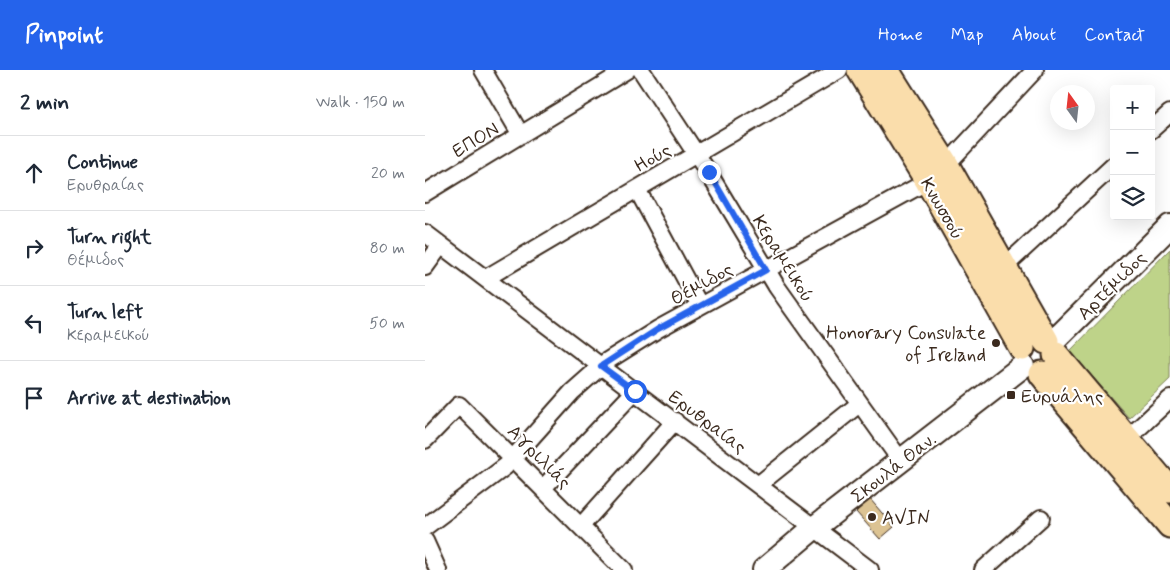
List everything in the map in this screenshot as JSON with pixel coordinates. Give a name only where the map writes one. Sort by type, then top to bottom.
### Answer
[{"type":"main road","name":"Κνωσσού","points":[[860,70],[937,173],[1003,267],[1040,355],[1127,440],[1170,490]]},
{"type":"main road","name":"Κνωσσού","points":[[889,72],[937,173],[1040,355],[1170,525]]},
{"type":"street","name":"ΕΠΟΝ","points":[[483,70],[521,135]]},
{"type":"street","name":"Κεραμεικού","points":[[641,70],[697,154],[766,270],[901,461]]},
{"type":"street","name":"Ηούς","points":[[486,278],[839,70]]},
{"type":"street","name":"Θέμιδος","points":[[425,528],[495,476],[514,458],[572,392],[601,366],[642,338],[937,173],[1035,70]]},
{"type":"street","name":"ΕΠΟΝ","points":[[425,193],[625,71]]},
{"type":"street","points":[[1155,126],[1170,113]]},
{"type":"street","points":[[1003,267],[1110,169]]},
{"type":"street","points":[[637,189],[700,306]]},
{"type":"street","name":"Αρτέμιδος","points":[[1040,355],[1170,226]]},
{"type":"street","name":"Ερυθραίας","points":[[425,233],[870,570]]},
{"type":"street","points":[[425,267],[441,244]]},
{"type":"street","name":"Σκουλά Θαν.","points":[[764,570],[815,527],[1040,355]]},
{"type":"street","points":[[543,487],[635,391]]},
{"type":"street","points":[[1127,440],[1170,399]]},
{"type":"street","points":[[758,485],[859,404]]},
{"type":"street","name":"Αγριλιάς","points":[[425,440],[459,405],[624,570]]},
{"type":"street","points":[[581,526],[675,421]]},
{"type":"street","points":[[983,570],[1041,518]]},
{"type":"street","points":[[425,541],[438,570]]},
{"type":"green space","points":[[1170,249],[1170,379],[1129,418],[1070,351]]},
{"type":"building","points":[[870,499],[894,527],[880,539],[856,512]]},
{"type":"place","name":"Honorary Consulate of Ireland","points":[[996,343]]},
{"type":"place","name":"Ευρυάλης","points":[[1011,395]]},
{"type":"place","name":"AVIN","points":[[872,517]]},
{"type":"route","points":[[635,391],[601,366],[658,329],[766,270],[709,172]]}]
